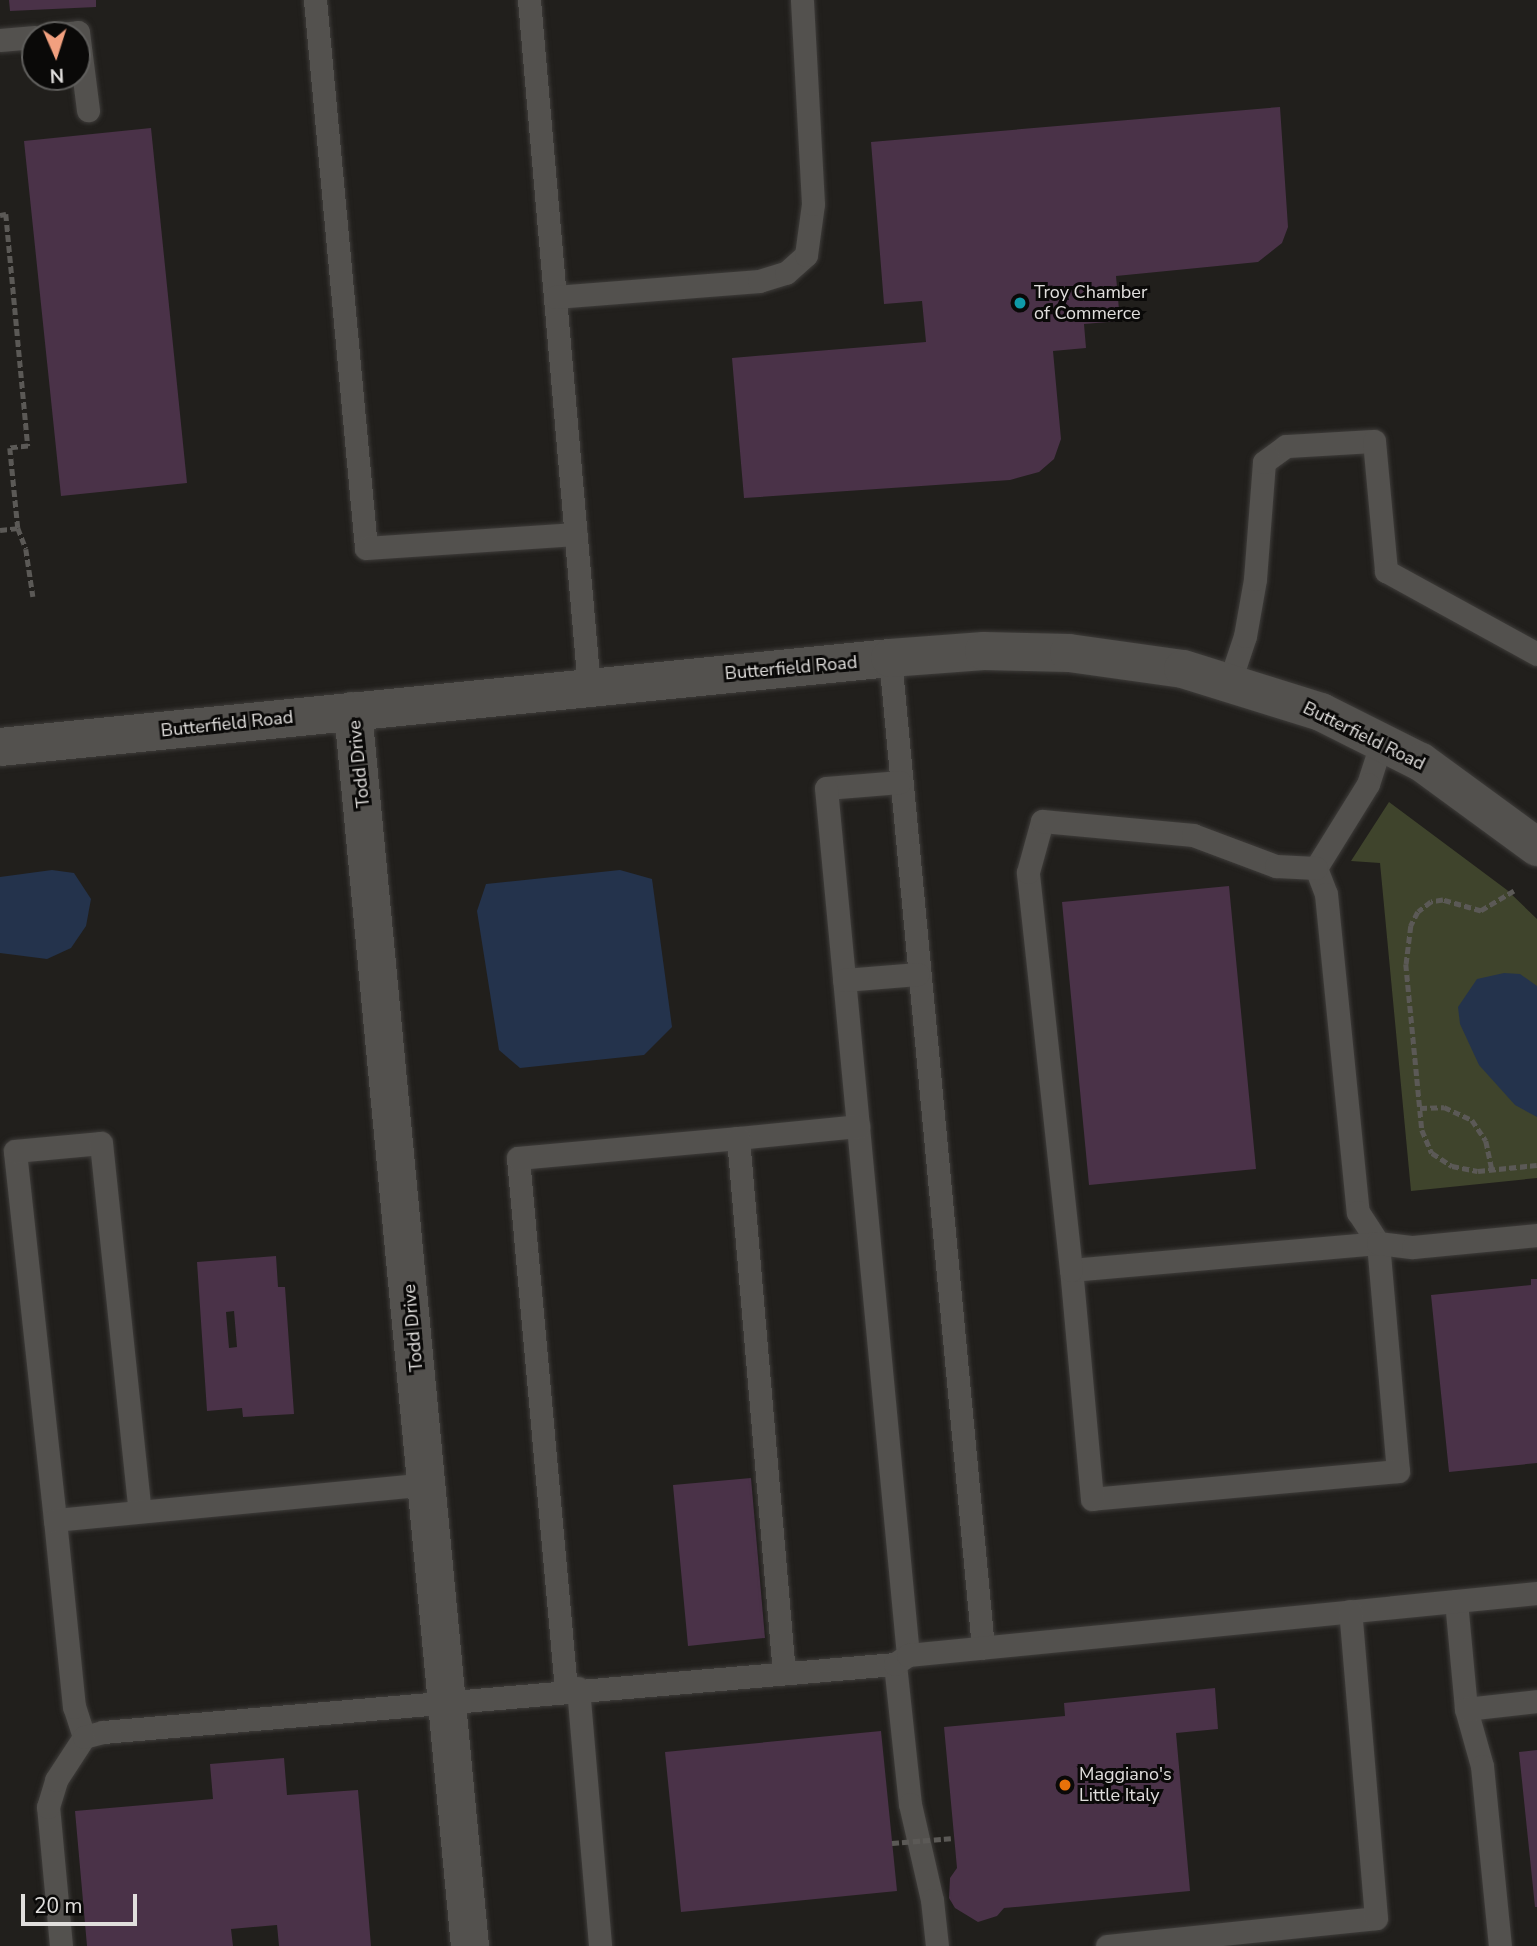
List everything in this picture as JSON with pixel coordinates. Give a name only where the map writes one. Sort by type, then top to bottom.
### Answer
[{"type":"street","name":"Butterfield Road","points":[[0,747],[890,658],[984,652],[1069,653],[1127,658],[1230,681],[1321,712],[1382,741],[1459,787],[1537,847]]},
{"type":"street","name":"Todd Drive","points":[[354,711],[470,1946]]},
{"type":"lane","points":[[315,0],[366,548],[576,534]]},
{"type":"lane","points":[[529,0],[589,687]]},
{"type":"lane","points":[[555,297],[760,281],[786,273],[806,255],[813,204],[802,0]]},
{"type":"lane","points":[[0,40],[21,38]]},
{"type":"lane","points":[[86,91],[88,110]]},
{"type":"lane","points":[[1230,681],[1245,636],[1255,579],[1264,462],[1286,446],[1374,441],[1386,571],[1537,654]]},
{"type":"lane","points":[[890,658],[983,1648]]},
{"type":"lane","points":[[1316,868],[1368,784],[1382,741]]},
{"type":"lane","points":[[900,782],[826,788],[858,1126],[902,1659],[910,1804],[932,1900],[937,1946]]},
{"type":"lane","points":[[1042,821],[1193,835],[1276,866],[1316,868],[1326,894],[1359,1212],[1378,1243],[1398,1471],[1092,1499],[1071,1270],[1028,872],[1042,821]]},
{"type":"lane","points":[[844,980],[918,974]]},
{"type":"lane","points":[[600,1946],[518,1157],[858,1126]]},
{"type":"lane","points":[[738,1138],[784,1673]]},
{"type":"lane","points":[[84,1737],[74,1707],[15,1151],[102,1143],[140,1511]]},
{"type":"lane","points":[[1071,1270],[1378,1243],[1413,1247],[1537,1235]]},
{"type":"lane","points":[[55,1520],[427,1485]]},
{"type":"lane","points":[[84,1737],[572,1688],[784,1673],[983,1648],[1537,1593]]},
{"type":"lane","points":[[1457,1601],[1466,1709],[1482,1766],[1500,1946]]},
{"type":"lane","points":[[1107,1946],[1377,1918],[1350,1611]]},
{"type":"lane","points":[[1466,1709],[1537,1701]]},
{"type":"lane","points":[[61,1946],[48,1807],[56,1780],[84,1737]]},
{"type":"path","points":[[0,215],[6,214],[28,446],[10,448],[18,528],[26,549],[33,596]]},
{"type":"path","points":[[0,530],[18,528]]},
{"type":"path","points":[[1514,891],[1481,911],[1443,900],[1431,902],[1418,912],[1411,926],[1406,964],[1422,1130],[1432,1153],[1452,1166],[1492,1170],[1537,1165]]},
{"type":"path","points":[[1420,1108],[1444,1107],[1472,1120],[1486,1141],[1492,1170]]},
{"type":"path","points":[[892,1843],[954,1838]]},
{"type":"green space","points":[[1389,802],[1507,890],[1537,919],[1537,1178],[1411,1191],[1380,863],[1351,861]]},
{"type":"water","points":[[52,870],[74,873],[91,899],[86,926],[71,948],[47,959],[0,953],[0,877]]},
{"type":"water","points":[[620,870],[652,879],[672,1027],[644,1055],[520,1068],[499,1050],[477,911],[486,884]]},
{"type":"water","points":[[1504,973],[1520,974],[1537,986],[1537,1117],[1515,1105],[1479,1065],[1460,1024],[1458,1007],[1477,979]]},
{"type":"building","points":[[9,0],[96,0],[96,7],[10,11]]},
{"type":"building","name":"Troy Chamber of Commerce","points":[[1280,107],[1288,227],[1282,243],[1258,262],[1116,276],[1120,321],[1084,324],[1086,348],[1053,351],[1061,439],[1054,459],[1039,472],[1010,480],[744,498],[732,358],[926,342],[922,301],[884,304],[871,142]]},
{"type":"building","points":[[151,128],[187,483],[61,496],[24,141]]},
{"type":"building","points":[[1229,886],[1256,1169],[1089,1185],[1062,902]]},
{"type":"building","points":[[276,1256],[278,1287],[285,1287],[294,1414],[243,1417],[242,1408],[207,1411],[197,1262]],"holes":[[[234,1311],[237,1347],[229,1348],[226,1312]]]},
{"type":"building","points":[[1531,1279],[1537,1279],[1537,1463],[1449,1472],[1431,1295],[1531,1285]]},
{"type":"building","points":[[751,1478],[765,1638],[688,1646],[673,1485]]},
{"type":"building","name":"Maggiano's Little Italy","points":[[1215,1688],[1218,1729],[1176,1733],[1190,1891],[1004,1908],[997,1916],[978,1922],[955,1908],[949,1898],[950,1878],[957,1868],[944,1727],[1065,1716],[1064,1703]]},
{"type":"building","points":[[881,1731],[897,1891],[681,1912],[665,1752]]},
{"type":"building","points":[[1537,1750],[1537,1907],[1535,1907],[1519,1752]]},
{"type":"building","points":[[284,1758],[287,1795],[358,1790],[371,1946],[279,1946],[277,1925],[231,1929],[233,1946],[87,1946],[75,1811],[213,1799],[210,1764]]},
{"type":"place","name":"Troy Chamber of Commerce","points":[[1020,303]]},
{"type":"place","name":"Maggiano's Little Italy","points":[[1065,1785]]}]
